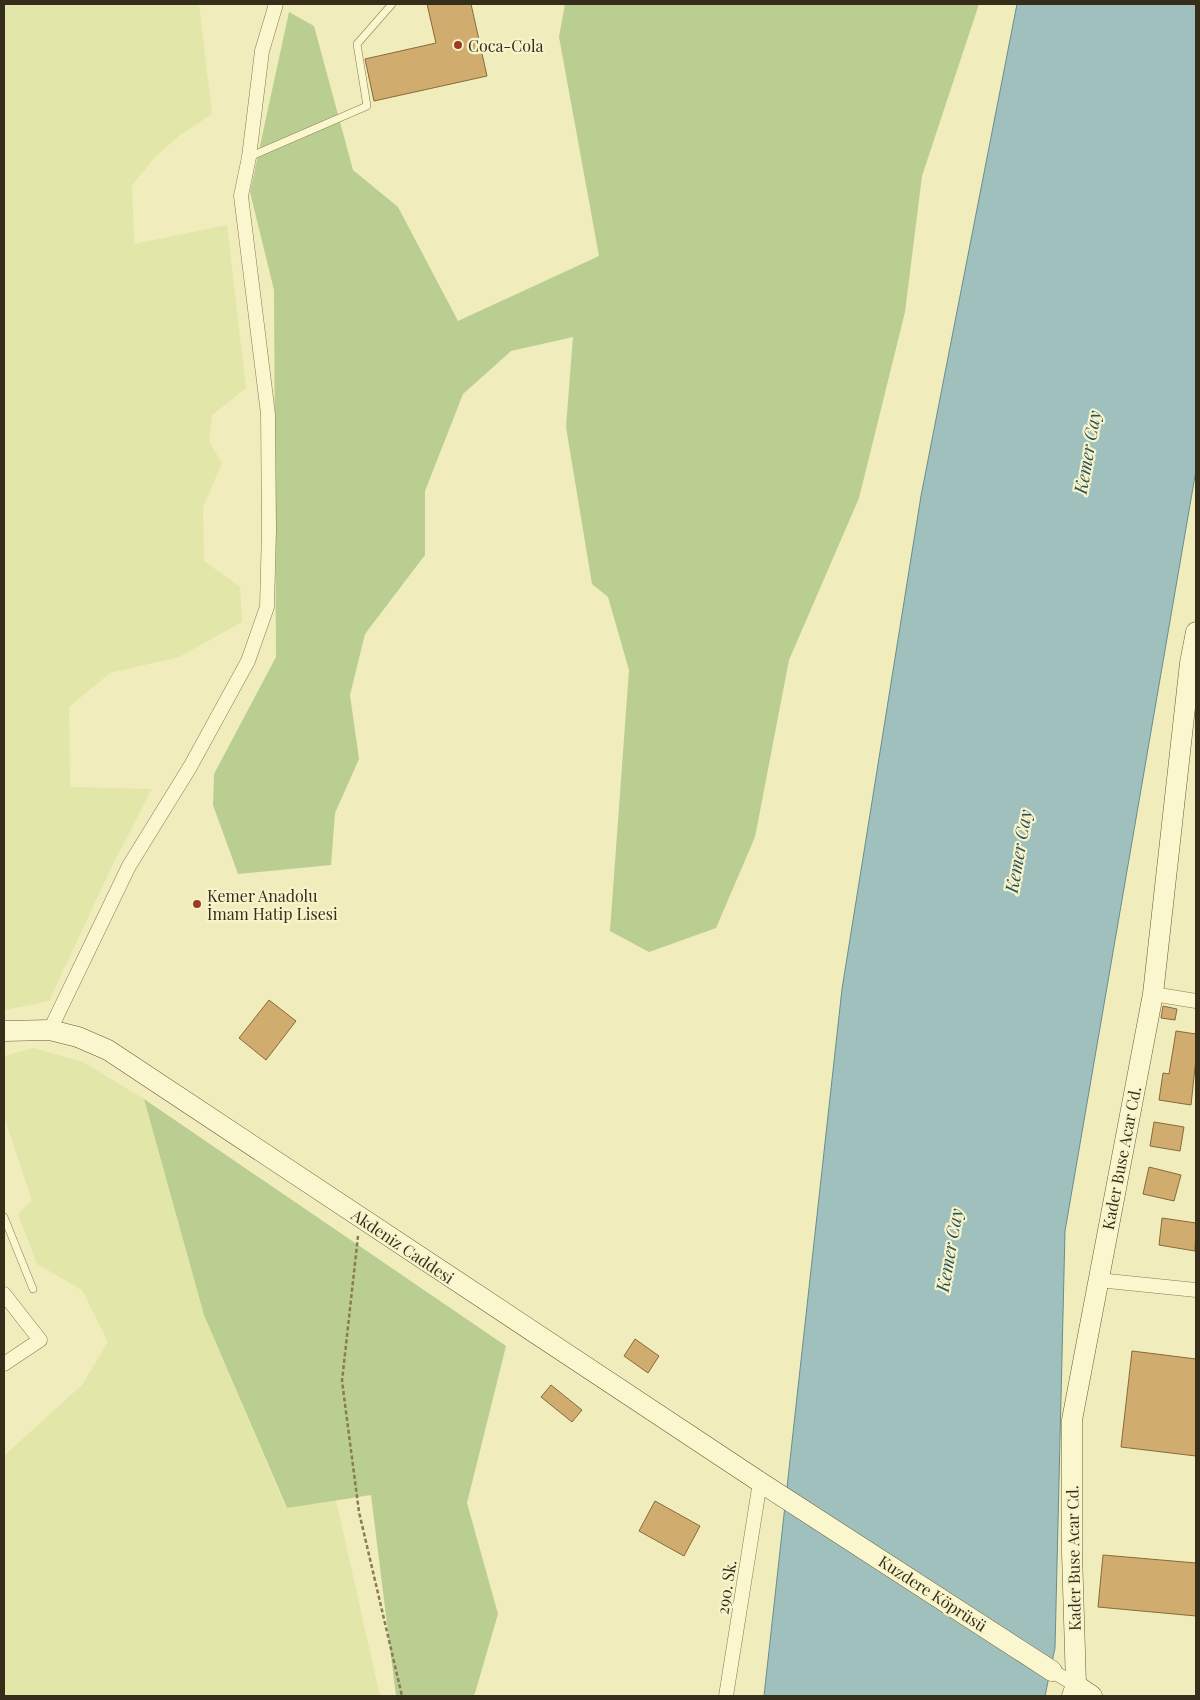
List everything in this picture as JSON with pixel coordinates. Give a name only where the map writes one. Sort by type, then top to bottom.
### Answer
[{"type":"street","points":[[50,1030],[129,866],[190,768],[248,661],[267,607],[269,530],[268,414],[241,196],[249,157],[262,51],[276,4]]},
{"type":"street","name":"Kader Buse Acar Cd.","points":[[1080,1693],[1072,1553],[1072,1420],[1153,994],[1196,632]]},
{"type":"street","points":[[1153,994],[1196,1001]]},
{"type":"street","name":"Akdeniz Caddesi","points":[[4,1031],[50,1030],[78,1037],[108,1050],[790,1500]]},
{"type":"street","points":[[1098,1280],[1196,1290]]},
{"type":"street","points":[[4,1294],[40,1340],[4,1364]]},
{"type":"street","name":"290. Sk.","points":[[726,1696],[760,1482]]},
{"type":"street","name":"Kuzdere Köprüsü","points":[[790,1500],[1052,1671],[1080,1693]]},
{"type":"lane","points":[[249,157],[367,106],[357,44],[392,4]]},
{"type":"lane","points":[[4,1217],[33,1289]]},
{"type":"path","points":[[360,1217],[342,1381],[359,1512],[402,1696]]},
{"type":"green space","points":[[4,4],[199,4],[212,114],[180,135],[157,155],[132,185],[134,244],[227,225],[246,388],[212,415],[209,442],[222,463],[203,507],[204,561],[240,587],[242,622],[179,657],[110,673],[69,707],[70,787],[152,789],[112,866],[49,1001],[4,1010]]},
{"type":"green space","points":[[565,4],[979,4],[922,176],[905,312],[859,498],[789,660],[755,837],[716,928],[649,952],[610,931],[629,670],[608,597],[592,584],[566,427],[573,337],[511,351],[463,394],[425,491],[425,555],[365,634],[350,695],[359,759],[335,813],[331,865],[238,874],[213,805],[214,774],[276,657],[274,290],[250,192],[289,12],[314,26],[353,170],[398,207],[458,321],[599,256],[559,37]]},
{"type":"green space","points":[[33,1048],[83,1062],[144,1099],[204,1315],[286,1508],[336,1500],[380,1696],[4,1696],[4,1456],[82,1385],[108,1342],[82,1290],[37,1264],[18,1214],[32,1200],[4,1117],[4,1056]]},
{"type":"green space","points":[[144,1099],[506,1346],[467,1503],[498,1614],[473,1696],[396,1696],[371,1495],[287,1508],[204,1315]]},
{"type":"water","name":"Kemer Cay","points":[[1017,4],[1196,4],[1196,470],[1065,1231],[1055,1648],[1045,1696],[764,1696],[842,989],[921,496]]},
{"type":"building","points":[[427,4],[471,4],[487,76],[374,101],[365,59],[436,43]]},
{"type":"building","points":[[269,1000],[296,1021],[266,1060],[239,1038]]},
{"type":"building","points":[[1163,1006],[1177,1009],[1175,1020],[1161,1018]]},
{"type":"building","points":[[1176,1031],[1196,1034],[1196,1058],[1191,1105],[1159,1100],[1163,1073],[1169,1074]]},
{"type":"building","points":[[1154,1122],[1184,1127],[1180,1151],[1150,1146]]},
{"type":"building","points":[[1149,1167],[1181,1175],[1174,1201],[1143,1194]]},
{"type":"building","points":[[1162,1218],[1196,1223],[1195,1251],[1159,1245]]},
{"type":"building","points":[[635,1339],[659,1356],[648,1373],[624,1356]]},
{"type":"building","points":[[1132,1351],[1196,1359],[1196,1456],[1121,1447]]},
{"type":"building","points":[[551,1385],[582,1410],[572,1422],[541,1397]]},
{"type":"building","points":[[655,1501],[700,1526],[684,1556],[639,1531]]},
{"type":"building","points":[[1103,1555],[1196,1563],[1196,1616],[1098,1607]]},
{"type":"place","name":"Coca-Cola","points":[[458,45]]},
{"type":"place","name":"Kemer Anadolu İmam Hatip Lisesi","points":[[197,904]]}]
